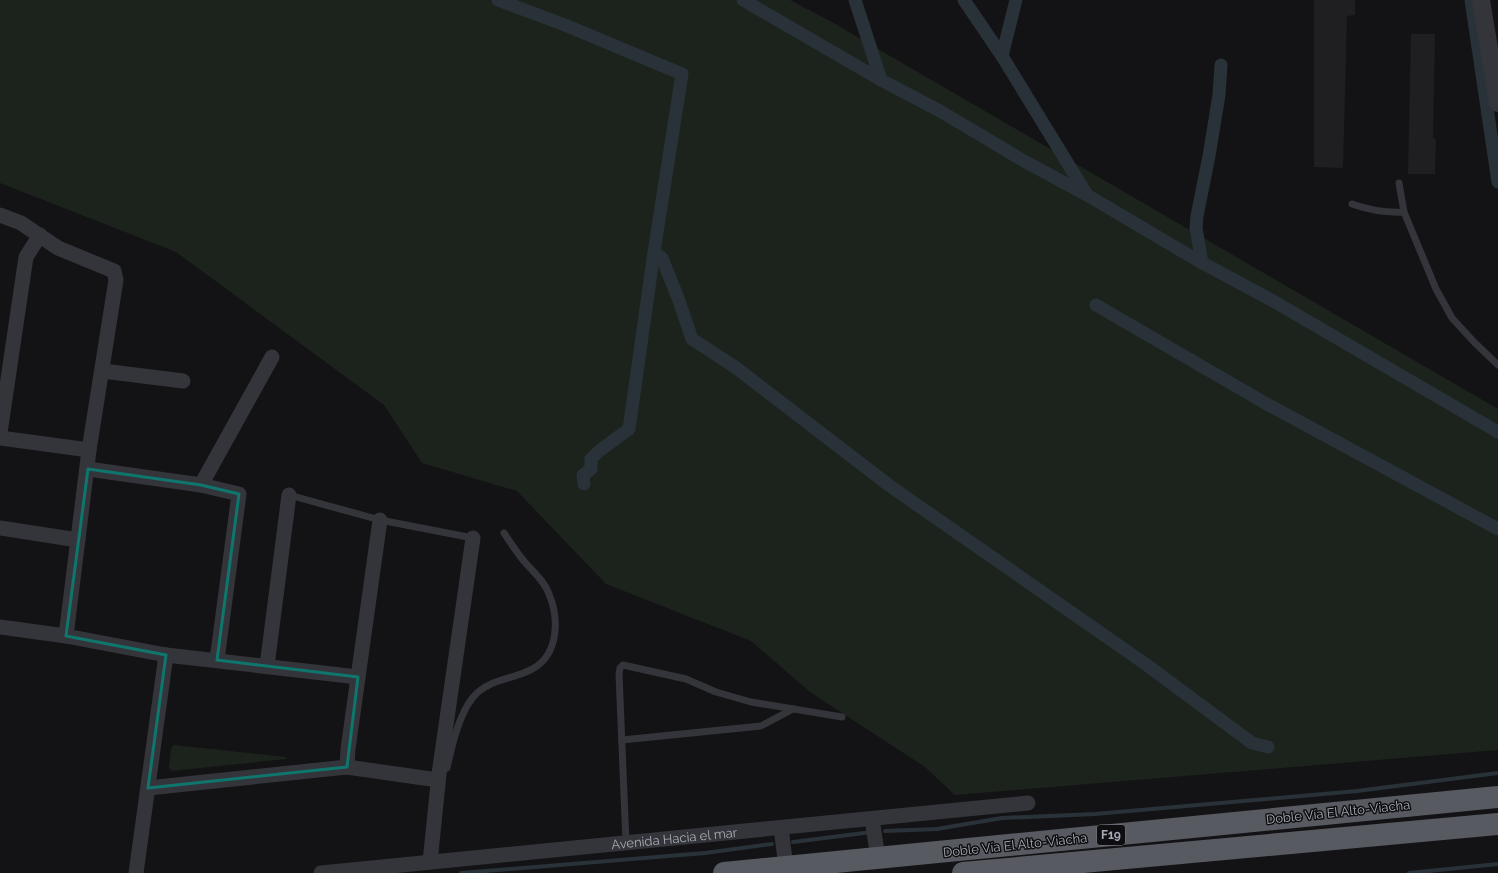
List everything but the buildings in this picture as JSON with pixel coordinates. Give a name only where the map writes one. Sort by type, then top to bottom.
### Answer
[{"type":"highway","name":"Doble Vía El Alto-Viacha","points":[[724,873],[1498,797]]},
{"type":"highway","name":"Doble Vía El Alto-Viacha","points":[[963,873],[1498,824]]},
{"type":"street","points":[[1481,0],[1498,103]]},
{"type":"street","points":[[0,215],[21,223],[58,248],[114,271],[116,280],[103,371],[89,450],[88,469],[66,636]]},
{"type":"street","points":[[0,434],[26,257],[40,236]]},
{"type":"street","points":[[201,485],[272,357]]},
{"type":"street","points":[[103,371],[183,381]]},
{"type":"street","points":[[0,438],[89,450]]},
{"type":"street","points":[[88,469],[201,485],[239,494],[216,660]]},
{"type":"street","points":[[267,666],[289,495]]},
{"type":"street","points":[[347,767],[348,749],[380,520]]},
{"type":"street","points":[[0,528],[78,540]]},
{"type":"street","points":[[430,862],[438,777],[473,538]]},
{"type":"street","points":[[0,627],[66,636],[166,654],[358,677]]},
{"type":"street","points":[[136,873],[166,654]]},
{"type":"street","points":[[148,788],[347,767],[438,777]]},
{"type":"street","name":"Avenida Hacia el mar","points":[[321,873],[1028,803]]},
{"type":"street","points":[[872,819],[878,858]]},
{"type":"street","points":[[780,828],[786,867]]},
{"type":"lane","points":[[1399,182],[1404,212],[1436,289],[1452,318],[1498,365]]},
{"type":"lane","points":[[1352,204],[1365,209],[1404,212]]},
{"type":"lane","points":[[289,495],[380,520],[473,538]]},
{"type":"lane","points":[[438,777],[446,771],[457,729],[467,708],[477,693],[490,684],[534,668],[551,649],[556,618],[549,593],[538,575],[523,560],[504,533]]},
{"type":"lane","points":[[626,843],[619,674],[620,668],[623,665],[686,679],[716,692],[751,702],[842,717]]},
{"type":"lane","points":[[622,740],[760,726],[793,709]]},
{"type":"highlighted area","points":[[88,469],[201,485],[239,494],[217,660],[358,677],[347,767],[148,788],[166,655],[66,636]]},
{"type":"shaded area","points":[[0,0],[790,0],[830,21],[1498,409],[1498,750],[955,795],[925,767],[810,692],[751,641],[606,584],[517,491],[422,463],[384,405],[176,252],[0,183]]},
{"type":"shaded area","points":[[1314,0],[1355,0],[1355,15],[1347,16],[1343,168],[1314,167]]},
{"type":"shaded area","points":[[1411,34],[1435,34],[1433,138],[1436,139],[1435,174],[1408,174]]},
{"type":"shaded area","points":[[174,745],[286,757],[286,759],[172,771],[169,768],[171,748]]},
{"type":"waterway","points":[[498,0],[565,25],[682,74],[654,252],[629,429],[599,451],[591,459],[591,469],[583,475],[584,484]]},
{"type":"waterway","points":[[743,0],[881,80],[940,111],[1024,161],[1087,195]]},
{"type":"waterway","points":[[855,0],[881,80]]},
{"type":"waterway","points":[[964,0],[1002,56]]},
{"type":"waterway","points":[[1016,0],[1002,56],[1087,195],[1197,260],[1275,302],[1498,432]]},
{"type":"waterway","points":[[1471,0],[1498,182]]},
{"type":"waterway","points":[[1202,263],[1196,228],[1197,216],[1219,95],[1221,65]]},
{"type":"waterway","points":[[654,252],[662,258],[692,339],[735,367],[890,486],[1144,663],[1252,743],[1268,747]]},
{"type":"waterway","points":[[1096,305],[1265,403],[1498,529]]},
{"type":"waterway","points":[[885,831],[937,829],[1002,818],[1095,814],[1357,791],[1498,773]]},
{"type":"waterway","points":[[793,842],[872,832]]},
{"type":"waterway","points":[[461,873],[705,853],[772,844]]},
{"type":"waterway","points":[[1409,873],[1498,864]]}]
